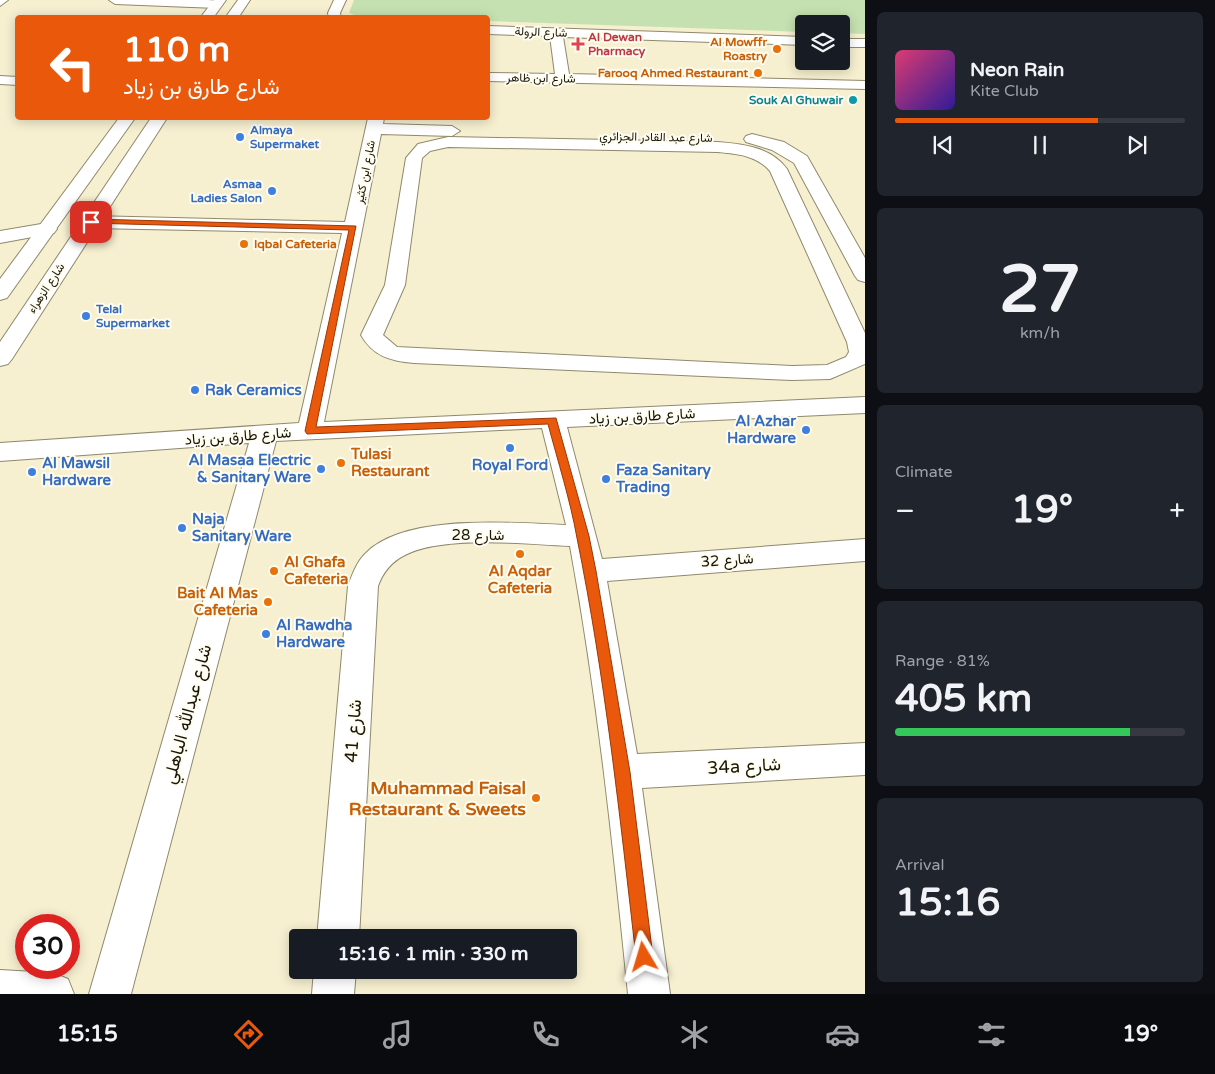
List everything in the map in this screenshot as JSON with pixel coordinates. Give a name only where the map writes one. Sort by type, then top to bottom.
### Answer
[{"type":"street","points":[[115,0],[219,2]]},
{"type":"street","points":[[233,15],[244,0]]},
{"type":"street","points":[[335,15],[340,0]]},
{"type":"street","points":[[208,15],[219,2]]},
{"type":"street","name":"شارع الرولة","points":[[490,30],[795,41]]},
{"type":"street","points":[[556,33],[562,79]]},
{"type":"street","points":[[850,43],[865,43]]},
{"type":"street","name":"شارع ابن ظاهر","points":[[490,77],[865,85]]},
{"type":"street","points":[[0,80],[15,81]]},
{"type":"street","points":[[0,294],[126,120]]},
{"type":"street","name":"شارع الزهراء","points":[[0,358],[158,120]]},
{"type":"street","name":"شارع عبد القادر الجزائري","points":[[375,123],[469,137],[756,140],[778,146],[797,156],[813,180],[865,276]]},
{"type":"street","name":"شارع ابن كثير","points":[[310,431],[359,311],[354,228],[375,123]]},
{"type":"street","points":[[469,137],[732,148],[762,155],[772,162],[781,178],[858,342],[860,352],[855,362],[830,372],[792,373],[397,354],[384,350],[376,343],[359,311],[398,274],[417,152],[435,144],[469,137]]},
{"type":"street","points":[[781,178],[813,180]]},
{"type":"street","points":[[91,222],[354,228]]},
{"type":"street","points":[[0,237],[47,228]]},
{"type":"street","points":[[792,373],[806,407]]},
{"type":"street","name":"شارع طارق بن زياد","points":[[0,452],[265,433],[865,405]]},
{"type":"street","points":[[553,420],[583,536],[589,571],[622,772],[649,994]]},
{"type":"street","name":"شارع عبدالله الباهلي","points":[[110,994],[265,433]]},
{"type":"street","name":"شارع 28","points":[[378,558],[393,548],[429,537],[457,534],[583,536]]},
{"type":"street","name":"شارع 32","points":[[589,571],[865,550]]},
{"type":"street","name":"شارع 41","points":[[339,929],[363,586],[368,572],[378,558]]},
{"type":"street","name":"34a شارع","points":[[622,772],[865,759]]},
{"type":"street","points":[[333,994],[334,979]]},
{"type":"street","points":[[0,991],[53,994]]},
{"type":"green space","points":[[354,0],[865,0],[865,34],[850,33],[850,15],[795,15],[795,32],[490,21],[490,15],[354,15],[349,13]]},
{"type":"place","name":"Al Dewan Pharmacy","points":[[578,44]]},
{"type":"place","name":"Al Mowffr Roastry","points":[[777,49]]},
{"type":"place","name":"Farooq Ahmed Restaurant","points":[[758,73]]},
{"type":"place","name":"Souk Al Ghuwair","points":[[853,100]]},
{"type":"place","name":"Almaya Supermaket","points":[[240,137]]},
{"type":"place","name":"Asmaa Ladies Salon","points":[[272,191]]},
{"type":"place","name":"Iqbal Cafeteria","points":[[244,244]]},
{"type":"place","name":"Telal Supermarket","points":[[86,316]]},
{"type":"place","name":"Rak Ceramics","points":[[195,390]]},
{"type":"place","name":"Al Azhar Hardware","points":[[806,430]]},
{"type":"place","name":"Royal Ford","points":[[510,448]]},
{"type":"place","name":"Tulasi Restaurant","points":[[341,463]]},
{"type":"place","name":"Al Masaa Electric & Sanitary Ware","points":[[321,469]]},
{"type":"place","name":"Al Mawsil Hardware","points":[[32,472]]},
{"type":"place","name":"Faza Sanitary Trading","points":[[606,479]]},
{"type":"place","name":"Naja Sanitary Ware","points":[[182,528]]},
{"type":"place","name":"Al Aqdar Cafeteria","points":[[520,554]]},
{"type":"place","name":"Al Ghafa Cafeteria","points":[[274,571]]},
{"type":"place","name":"Bait Al Mas Cafeteria","points":[[268,602]]},
{"type":"place","name":"Al Rawdha Hardware","points":[[266,634]]},
{"type":"place","name":"Muhammad Faisal Restaurant & Sweets","points":[[536,798]]},
{"type":"route","points":[[91,222],[354,228],[310,431],[553,420],[583,536],[589,571],[622,772],[644,957]]}]
